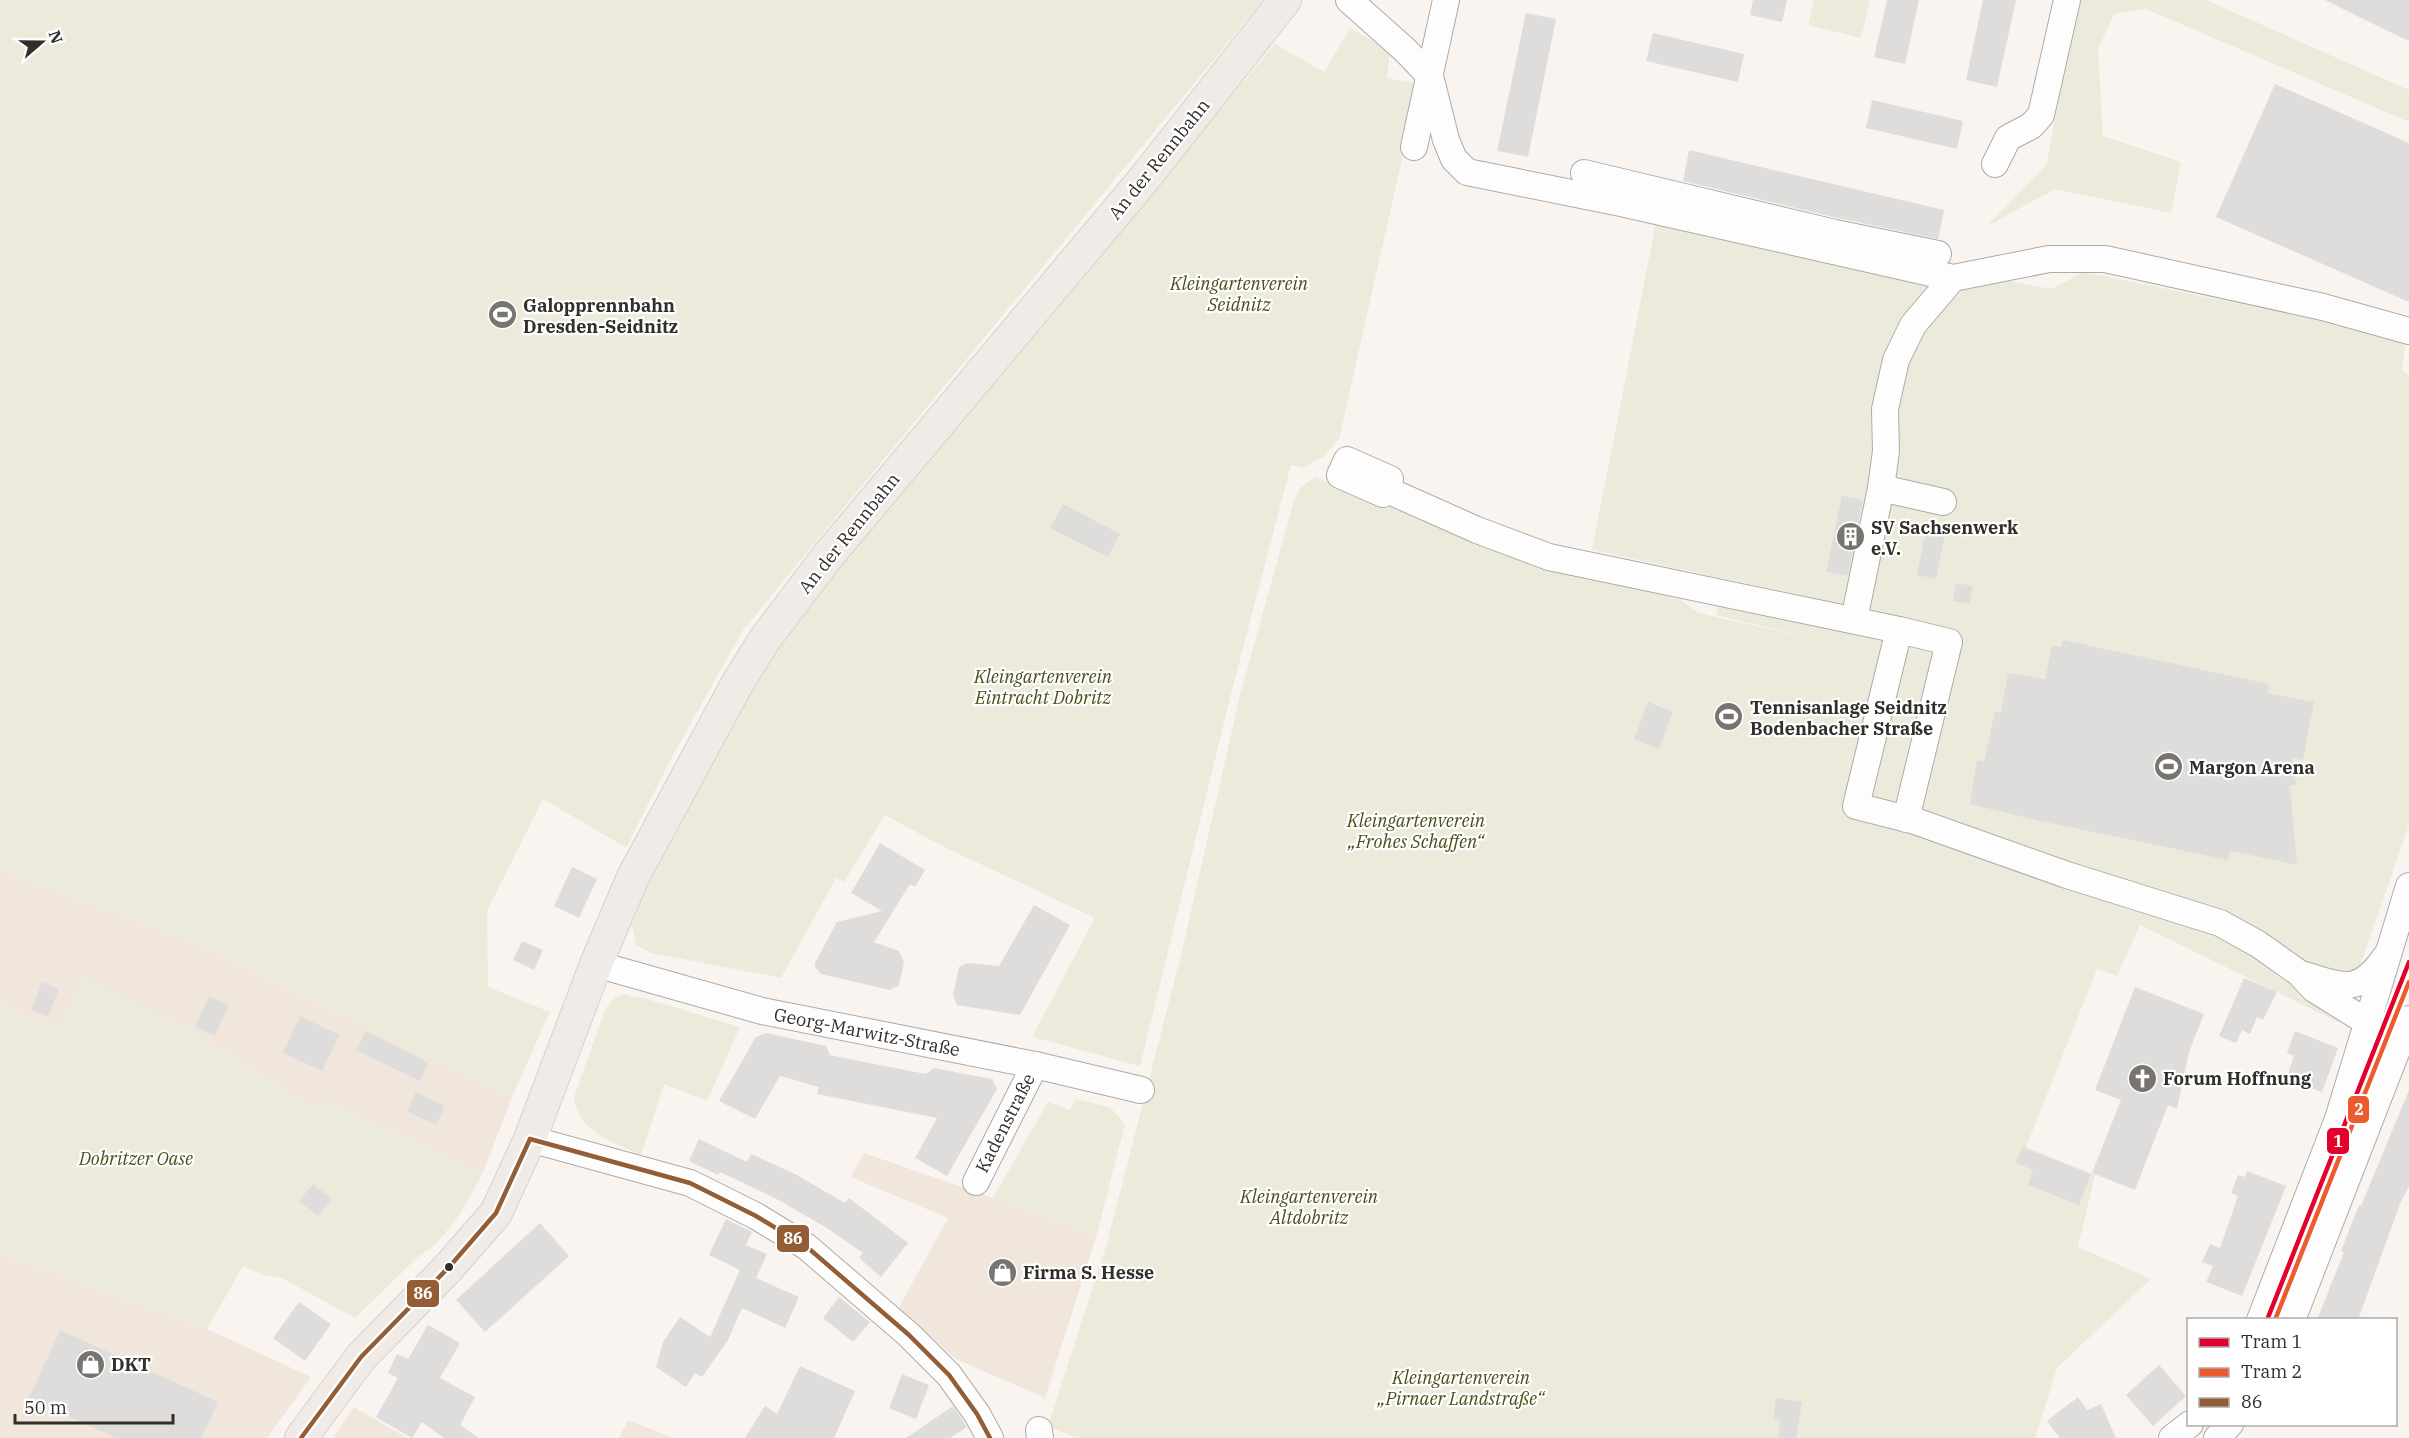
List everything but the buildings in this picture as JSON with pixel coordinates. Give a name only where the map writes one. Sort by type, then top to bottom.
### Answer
[{"type":"main road","name":"An der Rennbahn","points":[[301,1438],[361,1357],[450,1266],[496,1213],[530,1139],[596,964],[633,877],[737,684],[765,639],[827,557],[1121,206],[1285,0]]},
{"type":"street","points":[[1349,0],[1405,50],[1430,76],[1446,140],[1454,159],[1467,172],[1621,203],[1953,278],[2049,259],[2105,259],[2323,307],[2409,331]]},
{"type":"street","points":[[1414,147],[1446,0]]},
{"type":"street","points":[[1995,164],[2008,138],[2031,126],[2041,116],[2067,0]]},
{"type":"street","points":[[1584,173],[1824,230],[1938,254]]},
{"type":"street","points":[[1854,620],[1881,488],[1886,451],[1885,409],[1896,360],[1914,325],[1953,278]]},
{"type":"street","points":[[1881,488],[1943,502]]},
{"type":"street","points":[[1385,489],[1476,530],[1549,557],[1949,642],[1906,819]]},
{"type":"street","points":[[1899,630],[1856,806],[1906,819],[2220,923],[2258,944],[2299,973],[2314,989],[2371,1012]]},
{"type":"street","points":[[2261,1318],[2338,1119],[2409,886]]},
{"type":"street","points":[[2299,973],[2346,986],[2366,980],[2386,956]]},
{"type":"street","name":"Georg-Marwitz-Straße","points":[[596,964],[762,1011],[1035,1065],[1141,1090]]},
{"type":"street","points":[[2293,1318],[2409,1019]]},
{"type":"street","name":"Kadenstraße","points":[[976,1182],[1035,1065]]},
{"type":"street","points":[[530,1139],[690,1183],[756,1216],[807,1247],[909,1335],[949,1375],[988,1434]]},
{"type":"street","points":[[2172,1438],[2189,1426]]},
{"type":"street","points":[[2217,1438],[2229,1426]]},
{"type":"shaded area","points":[[0,870],[192,941],[512,1097],[482,1175],[327,1102],[313,1110],[200,1036],[84,978],[60,1027],[0,1005]]},
{"type":"shaded area","name":"Firma S. Hesse","points":[[864,1153],[1097,1234],[1045,1398],[956,1359],[898,1309],[948,1218],[851,1177]]},
{"type":"shaded area","points":[[0,1253],[207,1329],[311,1377],[267,1438],[0,1438]]},
{"type":"shaded area","points":[[354,1407],[407,1438],[333,1438]]},
{"type":"shaded area","points":[[628,1420],[673,1438],[619,1438]]},
{"type":"green space","name":"Galopprennbahn Dresden-Seidnitz","points":[[0,0],[1263,0],[743,630],[672,757],[627,846],[625,847],[543,799],[487,911],[488,987],[550,1012],[512,1097],[192,941],[0,870]]},
{"type":"green space","points":[[1814,0],[1870,0],[1861,38],[1808,25]]},
{"type":"green space","points":[[2078,0],[2206,0],[2409,90],[2409,122],[2146,9],[2114,14],[2098,49],[2103,136],[2181,162],[2171,213],[2055,189],[1986,227],[2046,165]]},
{"type":"green space","points":[[1350,28],[1390,51],[1387,78],[1419,84],[1339,439],[1323,457],[1303,468],[1291,465],[1232,690],[1140,1066],[1032,1037],[1095,918],[944,847],[885,815],[844,882],[836,878],[781,978],[651,953],[636,945],[632,926],[643,896],[717,750],[782,643],[848,555],[1275,44],[1324,72]]},
{"type":"green space","points":[[1658,212],[2051,289],[2084,272],[2406,338],[2402,370],[2409,376],[2409,825],[2340,1023],[2140,925],[2117,976],[2097,969],[2026,1147],[2095,1175],[2078,1247],[2151,1279],[2057,1368],[2035,1438],[1076,1438],[1048,1426],[1107,1243],[1182,951],[1240,695],[1294,501],[1301,487],[1316,477],[1547,569],[1679,599],[1698,613],[1811,638],[1716,615],[1719,602],[1814,624],[1820,599],[1592,550]]},
{"type":"green space","name":"Dobritzer Oase","points":[[84,977],[200,1036],[313,1110],[327,1102],[482,1175],[460,1214],[438,1242],[418,1257],[355,1318],[282,1278],[264,1275],[243,1266],[207,1329],[0,1253],[0,1005],[60,1027]]},
{"type":"green space","points":[[625,994],[740,1027],[707,1101],[664,1084],[641,1155],[598,1134],[582,1119],[574,1097],[605,1010],[615,997]]},
{"type":"green space","points":[[1075,1099],[1110,1107],[1125,1124],[1097,1234],[993,1198],[1048,1102],[1070,1110]]},
{"type":"tram line","name":"1","points":[[2268,1318],[2409,962]]},
{"type":"tram line","name":"2","points":[[2276,1318],[2409,982]]},
{"type":"transit line","name":"86","points":[[530,1139],[690,1183],[756,1216],[807,1247],[909,1335],[949,1375],[977,1414],[990,1438]]},
{"type":"transit line","name":"86","points":[[301,1438],[361,1357],[450,1266],[496,1213],[530,1139]]},
{"type":"place","name":"Galopprennbahn Dresden-Seidnitz","points":[[502,315]]},
{"type":"place","name":"SV Sachsenwerk e.V.","points":[[1850,537]]},
{"type":"place","name":"Tennisanlage Seidnitz Bodenbacher Straße","points":[[1729,717]]},
{"type":"place","name":"Margon Arena","points":[[2168,767]]},
{"type":"place","name":"Forum Hoffnung","points":[[2142,1078]]},
{"type":"place","name":"Firma S. Hesse","points":[[1002,1272]]},
{"type":"place","name":"DKT","points":[[90,1364]]},
{"type":"park label","name":"Kleingartenverein Seidnitz","points":[[1239,293]]},
{"type":"park label","name":"Kleingartenverein Eintracht Dobritz","points":[[1043,686]]},
{"type":"park label","name":"Kleingartenverein „Frohes Schaffen“","points":[[1416,830]]},
{"type":"park label","name":"Kleingartenverein Altdobritz","points":[[1309,1206]]},
{"type":"park label","name":"Kleingartenverein „Pirnaer Landstraße“","points":[[1461,1387]]}]
